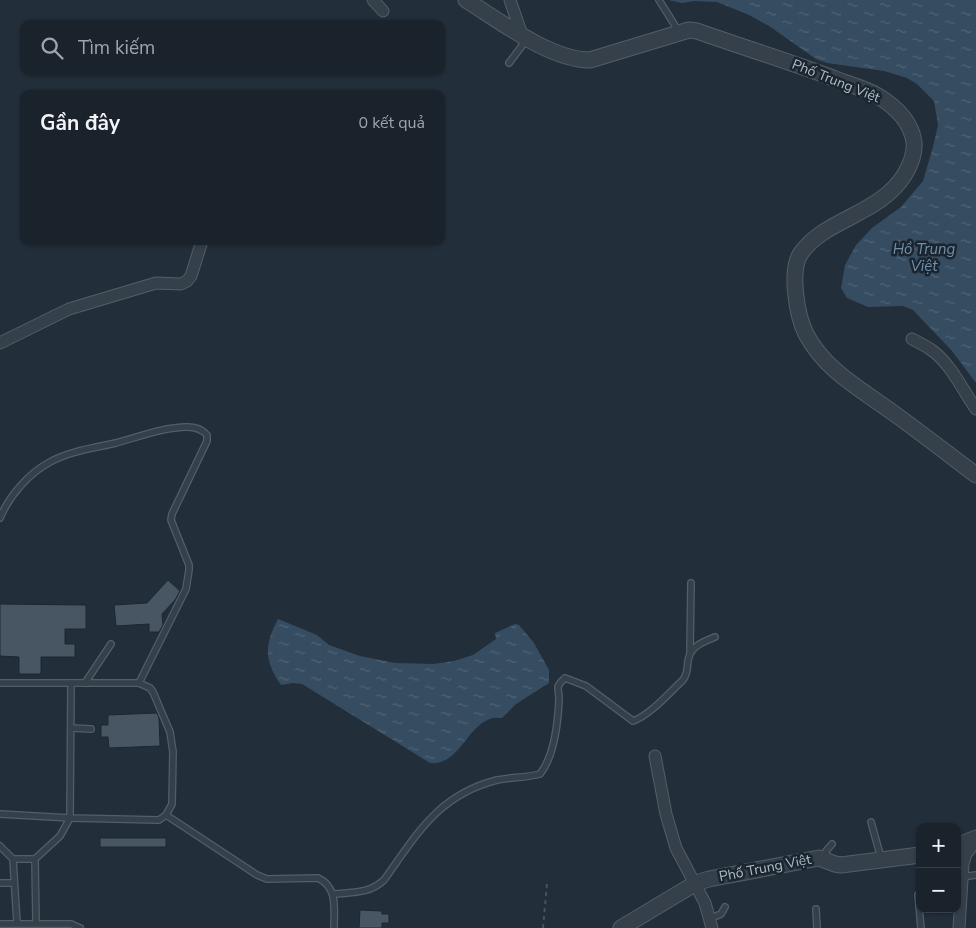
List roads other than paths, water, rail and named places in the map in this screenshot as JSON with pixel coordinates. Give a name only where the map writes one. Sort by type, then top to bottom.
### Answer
[{"type":"street","points":[[373,0],[384,11]]},
{"type":"street","name":"Phố Trung Việt","points":[[466,0],[525,37],[576,60],[590,60],[689,30],[697,31],[798,65],[877,95],[902,114],[913,138],[915,151],[910,167],[900,183],[879,202],[811,241],[800,255],[795,276],[795,294],[805,332],[820,356],[840,376],[891,411],[976,475]]},
{"type":"street","points":[[510,0],[525,37]]},
{"type":"street","points":[[0,344],[69,309],[147,285],[156,283],[181,284],[191,276],[201,245]]},
{"type":"street","points":[[912,339],[930,349],[939,357],[976,409]]},
{"type":"street","points":[[656,756],[666,814],[676,848],[705,903],[711,923]]},
{"type":"street","points":[[961,845],[976,840]]},
{"type":"street","points":[[959,928],[962,864],[966,854],[976,840]]},
{"type":"street","name":"Phố Trung Việt","points":[[621,928],[696,884],[709,879],[819,858],[841,864],[916,856]]},
{"type":"lane","points":[[659,0],[679,33]]},
{"type":"lane","points":[[509,63],[525,37]]},
{"type":"lane","points":[[0,518],[16,491],[49,462],[69,454],[168,430],[186,427],[202,430],[207,436],[207,441],[172,514],[171,520],[189,564],[190,570],[186,589],[139,683]]},
{"type":"lane","points":[[334,894],[368,890],[376,887],[384,880],[430,818],[447,802],[466,790],[498,780],[540,774],[547,765],[556,730],[558,688],[565,678],[586,686],[633,721],[647,712],[683,680],[687,674],[690,652],[690,583]]},
{"type":"lane","points":[[690,652],[698,645],[714,637]]},
{"type":"lane","points":[[85,683],[111,644]]},
{"type":"lane","points":[[0,683],[139,683],[150,688],[153,692],[170,732],[173,752],[172,804],[166,815],[158,820],[0,814]]},
{"type":"lane","points":[[13,859],[35,859],[60,836],[70,818],[71,683]]},
{"type":"lane","points":[[71,728],[91,729]]},
{"type":"lane","points":[[166,815],[267,879],[318,878],[325,881],[334,894],[334,928]]},
{"type":"lane","points":[[871,822],[881,860]]},
{"type":"lane","points":[[827,861],[826,851],[832,844]]},
{"type":"lane","points":[[0,846],[13,859],[17,923]]},
{"type":"lane","points":[[35,859],[36,923]]},
{"type":"lane","points":[[962,877],[976,875]]},
{"type":"lane","points":[[0,883],[14,883]]},
{"type":"lane","points":[[711,923],[721,914],[725,907]]},
{"type":"lane","points":[[816,909],[817,928]]},
{"type":"lane","points":[[920,913],[921,928]]},
{"type":"lane","points":[[0,924],[71,924],[80,928]]},
{"type":"water","name":"Hồ Trung Việt","points":[[668,0],[976,0],[976,383],[952,351],[913,310],[903,306],[868,307],[847,298],[841,288],[845,265],[856,245],[872,228],[901,207],[923,181],[938,125],[934,101],[917,84],[907,78],[884,71],[827,63],[816,59],[769,26],[749,15],[717,2],[694,1],[682,3]]},
{"type":"water","points":[[278,619],[317,635],[329,645],[360,656],[395,663],[433,664],[454,661],[473,655],[496,639],[495,633],[515,624],[519,625],[534,643],[549,670],[549,683],[516,704],[502,718],[491,718],[482,723],[448,759],[430,763],[302,684],[281,685],[271,668],[268,653],[270,637]]}]
